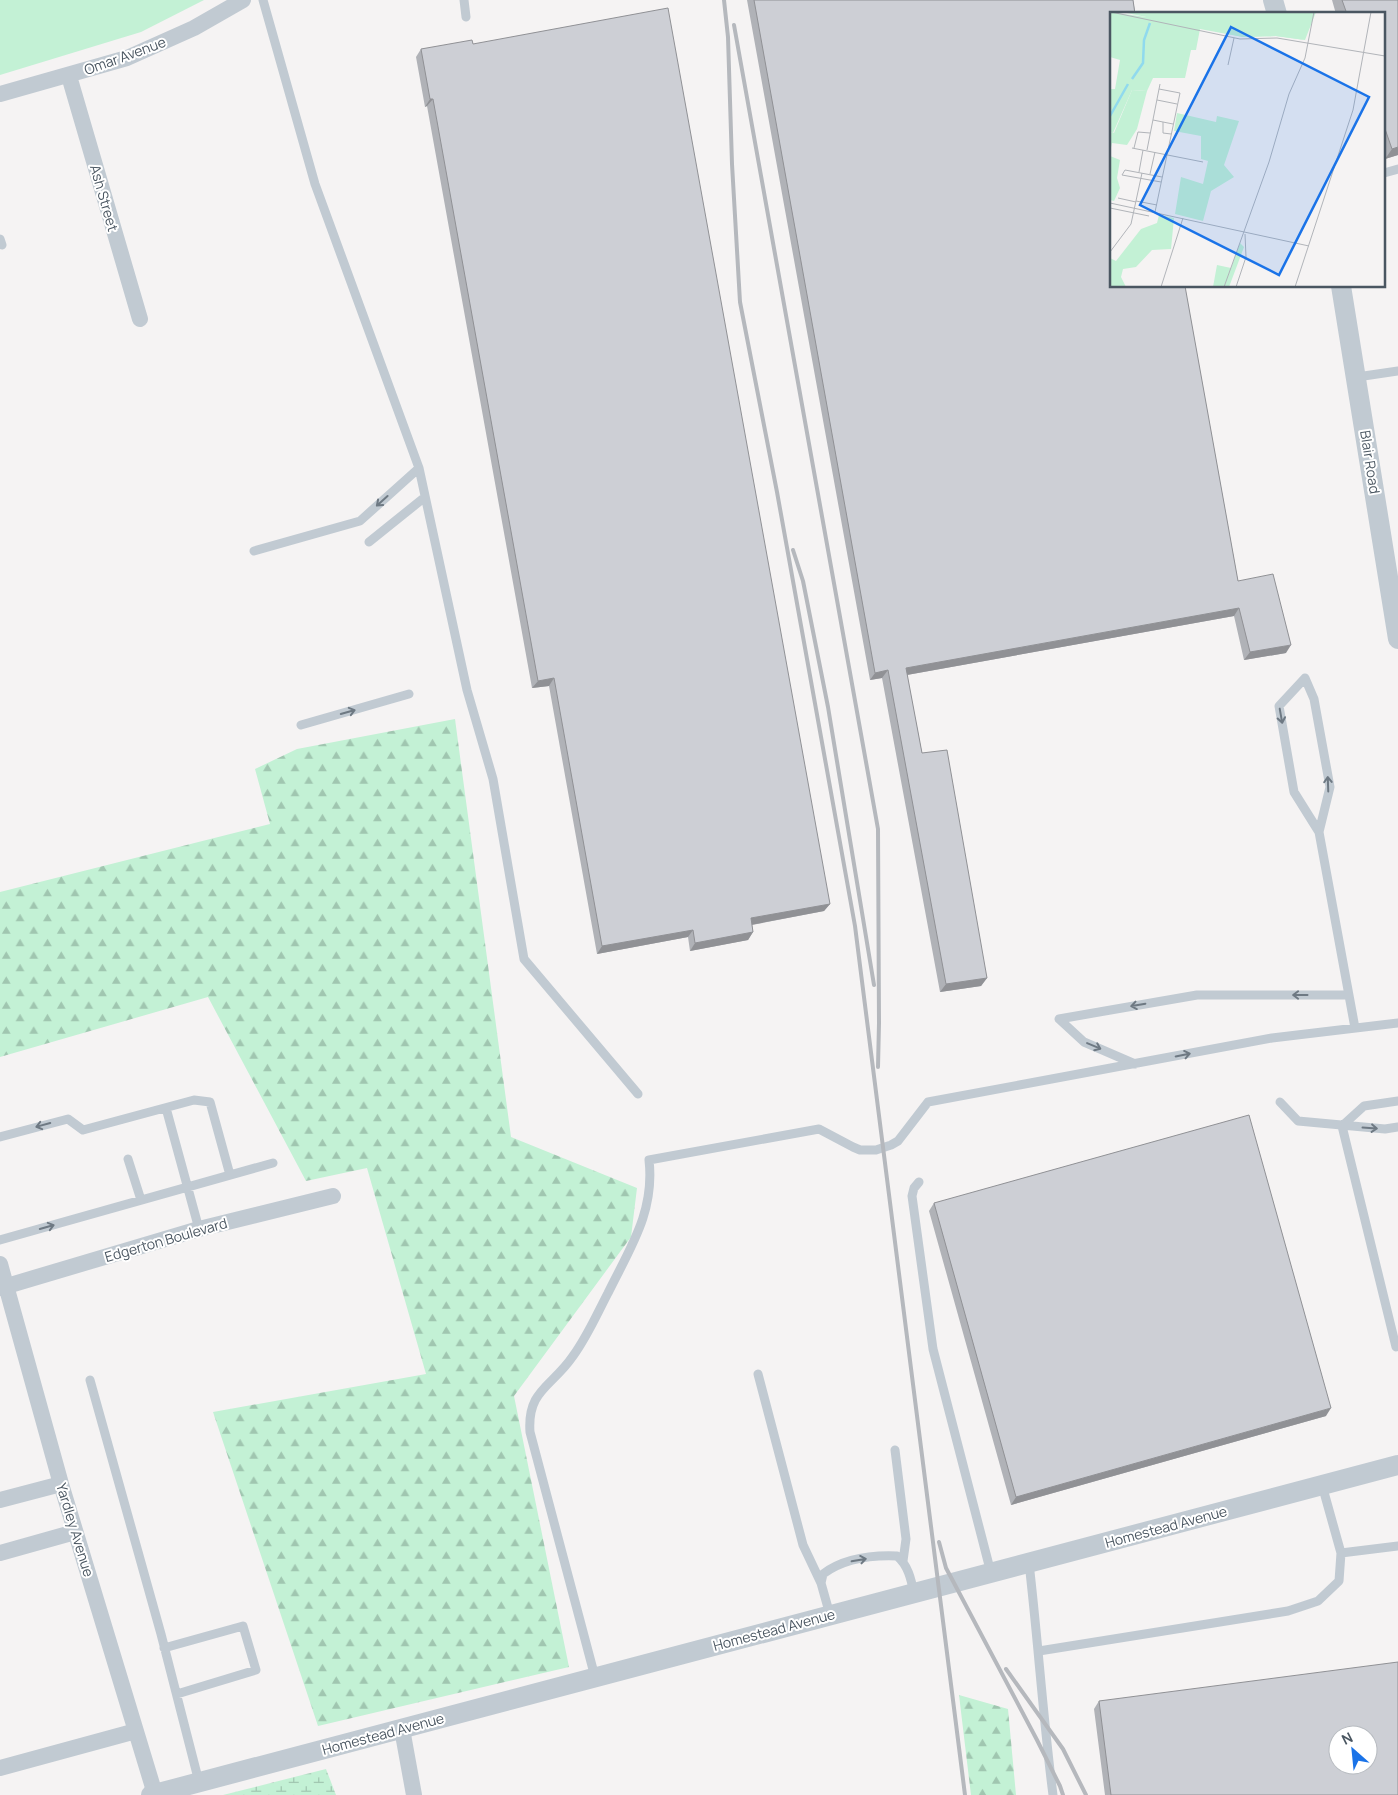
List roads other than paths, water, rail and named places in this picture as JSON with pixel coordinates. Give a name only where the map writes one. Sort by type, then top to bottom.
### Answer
[{"type":"street","name":"Omar Avenue","points":[[0,94],[69,76],[149,50],[194,28],[243,0]]},
{"type":"street","name":"Ash Street","points":[[69,76],[140,320]]},
{"type":"street","name":"Blair Road","points":[[1341,288],[1397,625]]},
{"type":"street","name":"Edgerton Boulevard","points":[[3,1288],[200,1229],[333,1196]]},
{"type":"street","name":"Yardley Avenue","points":[[0,1264],[3,1288],[136,1731],[153,1794]]},
{"type":"street","name":"Homestead Avenue","points":[[153,1794],[1398,1465]]},
{"type":"street","points":[[0,1500],[61,1484]]},
{"type":"street","points":[[0,1553],[76,1532]]},
{"type":"street","points":[[402,1729],[414,1795]]},
{"type":"street","points":[[0,1768],[136,1731]]},
{"type":"lane","points":[[263,0],[314,184],[418,468],[467,690],[493,779],[524,959],[638,1094]]},
{"type":"lane","points":[[464,0],[466,17]]},
{"type":"lane","points":[[1357,377],[1398,370]]},
{"type":"lane","points":[[254,551],[360,520],[418,468]]},
{"type":"lane","points":[[369,542],[425,497]]},
{"type":"lane","points":[[1319,832],[1330,787],[1314,699],[1305,678],[1279,706],[1294,792],[1319,832],[1355,1028]]},
{"type":"lane","points":[[301,725],[409,694]]},
{"type":"lane","points":[[1135,1064],[1084,1042],[1059,1019],[1197,995],[1348,995]]},
{"type":"lane","points":[[595,1678],[530,1432],[529,1416],[535,1399],[566,1367],[581,1345],[642,1226],[650,1191],[649,1160],[819,1129],[860,1150],[876,1150],[898,1141],[928,1102],[1272,1038],[1398,1023]]},
{"type":"lane","points":[[0,1137],[68,1118],[83,1130],[194,1100],[210,1102],[230,1175]]},
{"type":"lane","points":[[1342,1126],[1364,1106],[1398,1101]]},
{"type":"lane","points":[[1280,1102],[1298,1121],[1384,1129],[1398,1127]]},
{"type":"lane","points":[[166,1108],[200,1229]]},
{"type":"lane","points":[[1342,1126],[1396,1347]]},
{"type":"lane","points":[[128,1158],[141,1200]]},
{"type":"lane","points":[[0,1240],[273,1163]]},
{"type":"lane","points":[[919,1182],[914,1188],[912,1196],[933,1350],[991,1573]]},
{"type":"lane","points":[[758,1374],[803,1545],[821,1584],[830,1616]]},
{"type":"lane","points":[[90,1380],[200,1782]]},
{"type":"lane","points":[[895,1450],[906,1539],[903,1561]]},
{"type":"lane","points":[[1039,1651],[1288,1611],[1318,1601],[1339,1581],[1341,1552],[1322,1486]]},
{"type":"lane","points":[[1341,1552],[1398,1546]]},
{"type":"lane","points":[[821,1584],[823,1574],[843,1562],[897,1556],[903,1561],[911,1577],[914,1593]]},
{"type":"lane","points":[[1029,1563],[1039,1651],[1043,1721],[1053,1795]]},
{"type":"lane","points":[[164,1648],[243,1626],[256,1670],[177,1694]]},
{"type":"railway","points":[[724,0],[728,37],[732,164],[740,302],[777,492],[855,926],[965,1795]]},
{"type":"railway","points":[[734,25],[878,829],[878,1067]]},
{"type":"railway","points":[[793,550],[803,581],[828,707],[874,985]]},
{"type":"railway","points":[[939,1542],[946,1568],[1037,1740],[1063,1795]]},
{"type":"railway","points":[[1006,1669],[1063,1749],[1086,1795]]}]
